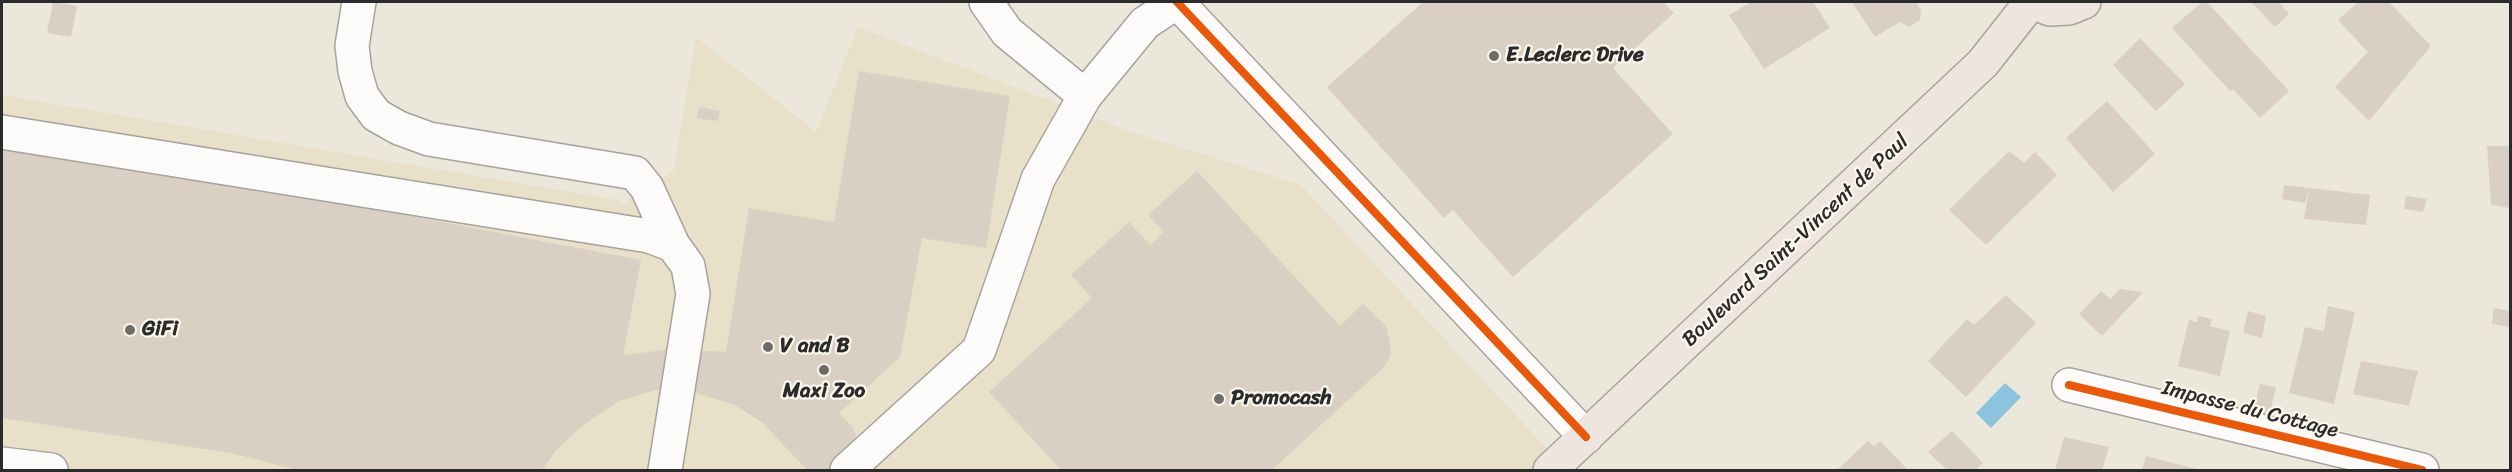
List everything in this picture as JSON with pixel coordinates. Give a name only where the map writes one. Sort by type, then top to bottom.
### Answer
[{"type":"main road","points":[[2032,2],[2050,9],[2069,8],[2084,2]]},
{"type":"main road","name":"Boulevard Saint-Vincent de Paul","points":[[1550,471],[1983,63],[2032,2]]},
{"type":"street","points":[[359,2],[352,46],[355,71],[362,96],[376,115],[399,128],[429,139],[635,173],[647,188],[673,245],[688,266],[693,294],[665,471]]},
{"type":"street","points":[[986,2],[1007,32],[1085,96]]},
{"type":"street","points":[[847,471],[979,351],[1038,179],[1085,96],[1145,23],[1177,2],[1586,437]]},
{"type":"street","points":[[2,132],[649,236],[673,245]]},
{"type":"street","name":"Impasse du Cottage","points":[[2069,385],[2422,471]]},
{"type":"street","points":[[2,464],[51,471]]},
{"type":"shaded area","points":[[858,27],[1129,131],[1301,185],[1567,470],[2,470],[2,95],[618,200],[623,204],[674,170],[696,37],[816,132]]},
{"type":"water","points":[[2005,383],[2021,397],[1991,428],[1976,413]]},
{"type":"building","points":[[53,2],[77,6],[71,37],[47,33]]},
{"type":"building","points":[[1423,2],[1663,2],[1674,13],[1613,68],[1673,134],[1513,277],[1453,210],[1444,218],[1327,87]]},
{"type":"building","points":[[1751,2],[1813,2],[1830,28],[1764,69],[1729,15]]},
{"type":"building","points":[[1852,2],[1916,2],[1921,10],[1920,20],[1909,27],[1900,22],[1875,37]]},
{"type":"building","points":[[2202,2],[2207,2],[2289,91],[2260,118],[2233,89],[2230,91],[2172,28]]},
{"type":"building","points":[[2251,2],[2282,2],[2280,3],[2289,14],[2275,27]]},
{"type":"building","points":[[2358,2],[2389,2],[2431,46],[2369,121],[2335,87],[2368,52],[2338,20]]},
{"type":"building","points":[[2140,38],[2185,84],[2156,111],[2113,65]]},
{"type":"building","points":[[859,71],[1010,96],[986,248],[922,238],[900,357],[839,413],[853,428],[866,470],[807,470],[763,423],[735,405],[690,391],[655,390],[619,401],[582,426],[557,449],[542,470],[298,470],[231,453],[2,418],[2,144],[353,205],[641,260],[623,355],[673,349],[726,352],[749,208],[834,222]]},
{"type":"building","points":[[2107,101],[2155,154],[2113,192],[2066,138]]},
{"type":"building","points":[[699,107],[720,111],[718,121],[697,118]]},
{"type":"building","points":[[2487,146],[2510,146],[2510,208],[2491,205]]},
{"type":"building","points":[[2009,151],[2024,163],[2035,152],[2057,175],[1986,245],[1949,210]]},
{"type":"building","points":[[1197,171],[1340,326],[1363,304],[1386,326],[1391,353],[1388,361],[1272,470],[1061,470],[989,392],[1092,298],[1071,275],[1129,222],[1150,245],[1164,232],[1148,215]]},
{"type":"building","points":[[2284,185],[2370,195],[2366,225],[2304,219],[2309,190],[2305,203],[2282,199]]},
{"type":"building","points":[[2406,196],[2427,199],[2423,212],[2404,209]]},
{"type":"building","points":[[2120,289],[2143,292],[2102,336],[2079,314],[2101,291],[2110,299]]},
{"type":"building","points":[[2006,295],[2036,323],[1966,397],[1928,361],[1967,319],[1974,325]]},
{"type":"building","points":[[2328,306],[2355,312],[2334,404],[2289,393],[2305,327],[2324,331]]},
{"type":"building","points":[[2494,308],[2510,311],[2510,327],[2492,324]]},
{"type":"building","points":[[2248,311],[2266,316],[2262,338],[2243,333]]},
{"type":"building","points":[[2198,316],[2212,319],[2210,326],[2230,331],[2220,376],[2178,366],[2189,320],[2197,322]]},
{"type":"building","points":[[2361,361],[2418,371],[2409,406],[2353,394]]},
{"type":"building","points":[[2260,384],[2276,387],[2269,417],[2253,412]]},
{"type":"building","points":[[1952,431],[1983,463],[1975,470],[1947,470],[1928,452]]},
{"type":"building","points":[[2064,437],[2109,447],[2102,470],[2055,470]]},
{"type":"building","points":[[1868,441],[1874,446],[1880,441],[1908,470],[1837,470]]},
{"type":"building","points":[[2146,456],[2200,470],[2142,470]]},
{"type":"cycle path","points":[[1177,2],[1586,437]]},
{"type":"cycle path","points":[[2069,385],[2422,470]]},
{"type":"place","name":"E.Leclerc Drive","points":[[1494,56]]},
{"type":"place","name":"GiFi","points":[[130,330]]},
{"type":"place","name":"V and B","points":[[768,347]]},
{"type":"place","name":"Maxi Zoo","points":[[824,370]]},
{"type":"place","name":"Promocash","points":[[1219,399]]}]
